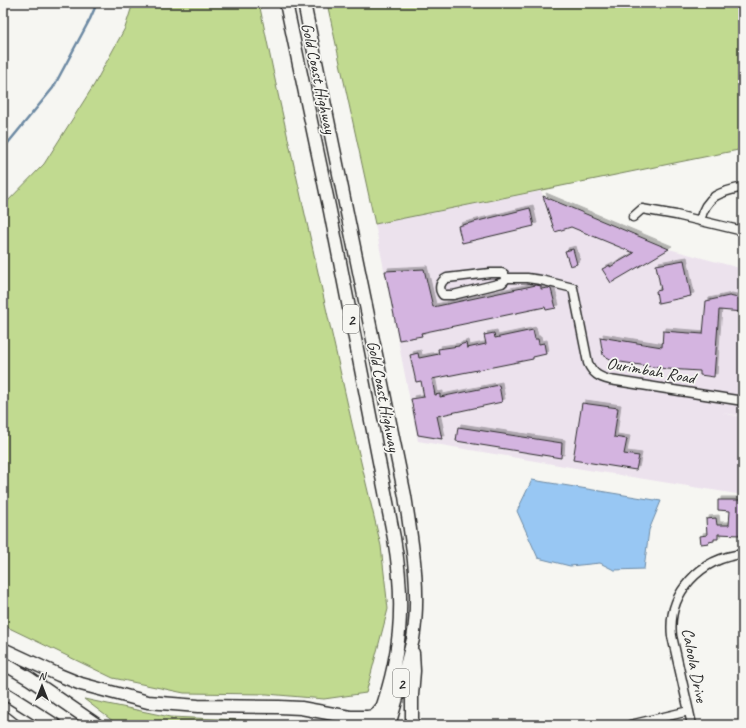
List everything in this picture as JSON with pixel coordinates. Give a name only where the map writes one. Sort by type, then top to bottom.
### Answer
[{"type":"highway","name":"Gold Coast Highway","points":[[286,3],[330,212],[397,554],[401,594],[400,631],[394,665],[383,706],[376,725]]},
{"type":"highway","name":"Gold Coast Highway","points":[[304,3],[405,496],[412,542],[416,610],[413,640],[389,725]]},
{"type":"highway","points":[[398,725],[413,640]]},
{"type":"highway","points":[[412,725],[414,667],[413,640]]},
{"type":"highway","points":[[3,649],[58,675],[81,684],[148,702],[198,706],[279,706],[301,708],[350,717],[373,716],[383,706]]},
{"type":"highway","points":[[3,663],[30,679],[97,725]]},
{"type":"highway","points":[[3,692],[55,725]]},
{"type":"highway","points":[[301,708],[347,725]]},
{"type":"street","points":[[700,221],[702,213],[709,200],[723,191],[743,187]]},
{"type":"street","points":[[633,217],[642,209],[743,231]]},
{"type":"street","points":[[497,273],[504,274],[505,278],[502,283],[453,295],[446,296],[440,291],[441,283],[447,278],[497,273]]},
{"type":"street","name":"Ourimbah Road","points":[[505,278],[527,278],[541,280],[573,288],[588,364],[595,374],[602,378],[743,401]]},
{"type":"street","name":"Caloola Drive","points":[[692,725],[672,636],[672,622],[677,602],[685,586],[702,570],[718,560],[728,556],[743,554]]},
{"type":"street","points":[[630,725],[689,711]]},
{"type":"street","points":[[3,714],[17,725]]},
{"type":"shaded area","points":[[541,191],[543,196],[669,249],[743,269],[743,416],[721,413],[743,417],[743,495],[418,441],[375,224]]},
{"type":"green space","points":[[133,3],[259,3],[355,437],[381,546],[388,609],[366,693],[324,699],[267,694],[184,693],[113,678],[3,625],[3,206],[44,164],[94,85],[125,28]]},
{"type":"green space","points":[[327,3],[743,3],[743,149],[375,224]]},
{"type":"green space","points":[[84,699],[170,717],[286,722],[297,725],[118,725]]},
{"type":"water","points":[[532,480],[661,501],[649,530],[644,569],[614,570],[600,563],[570,566],[538,558],[517,511]]},
{"type":"building","points":[[543,196],[669,249],[611,283],[602,269],[610,265],[610,267],[634,253],[571,227],[555,232]]},
{"type":"building","points":[[530,208],[534,226],[462,243],[458,226]]},
{"type":"building","points":[[573,249],[577,264],[570,266],[565,251]]},
{"type":"building","points":[[684,260],[691,296],[658,303],[656,291],[661,290],[656,265]]},
{"type":"building","points":[[424,269],[433,307],[536,285],[541,286],[541,289],[551,289],[556,308],[546,310],[545,307],[421,333],[422,336],[399,340],[385,271]]},
{"type":"building","points":[[729,296],[743,299],[743,312],[719,310],[714,377],[700,375],[700,371],[667,369],[614,361],[603,355],[600,337],[662,347],[663,331],[703,334],[706,301]]},
{"type":"building","points":[[533,330],[535,339],[538,339],[539,344],[544,343],[546,354],[533,357],[533,359],[432,379],[435,395],[440,394],[440,397],[499,385],[502,402],[437,416],[442,439],[418,435],[411,399],[424,397],[421,381],[416,382],[410,355],[418,353],[419,358],[439,354],[438,349],[459,346],[466,343],[467,348],[486,344],[484,335],[494,333],[495,338]]},
{"type":"building","points":[[582,403],[618,408],[614,437],[627,439],[624,454],[639,456],[636,470],[573,460]]},
{"type":"building","points":[[458,427],[562,443],[561,458],[456,441]]},
{"type":"building","points":[[718,500],[743,500],[743,533],[740,533],[739,535],[718,534],[718,539],[714,539],[714,541],[709,543],[701,544],[700,536],[707,535],[706,519],[716,518],[717,525],[729,525],[730,511],[718,510]]},
{"type":"waterway","points":[[3,149],[53,88],[97,3]]}]
